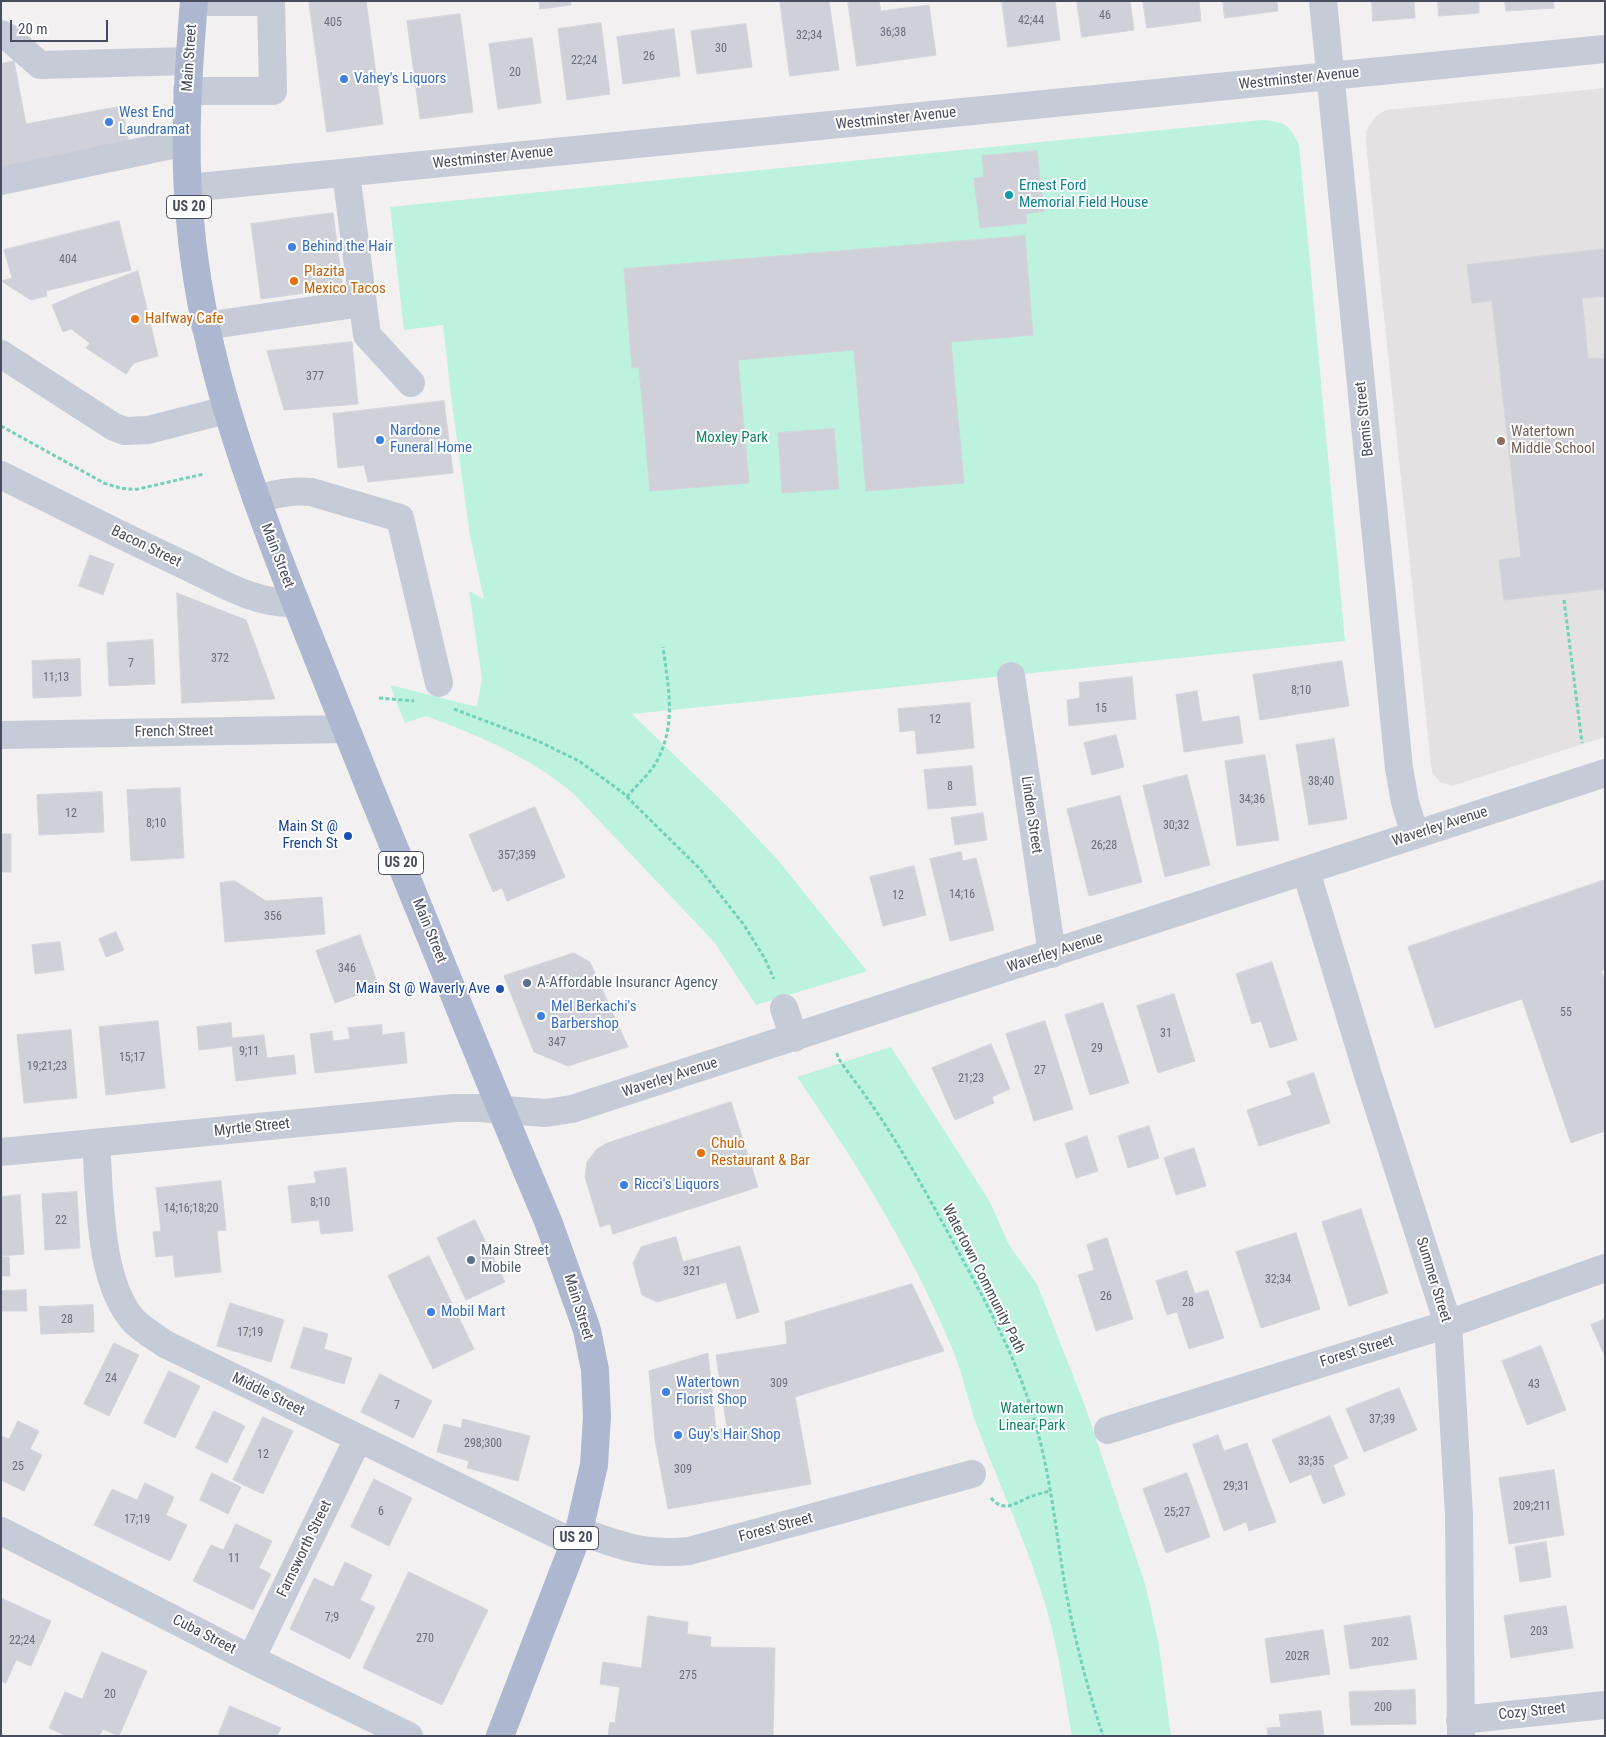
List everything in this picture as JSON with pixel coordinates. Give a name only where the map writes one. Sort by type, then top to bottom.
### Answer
[{"type":"main road","name":"Main Street","points":[[194,1],[187,90],[186,142],[188,188],[193,251],[205,326],[226,410],[256,499],[296,603],[573,1286],[587,1330],[595,1370],[597,1417],[594,1465],[576,1537],[500,1736]]},
{"type":"street","points":[[187,90],[273,91],[271,2],[194,1]]},
{"type":"street","name":"Bemis Street","points":[[1323,1],[1399,768],[1405,802],[1415,835]]},
{"type":"street","points":[[1,34],[20,47],[40,66],[189,61]]},
{"type":"street","name":"Westminster Avenue","points":[[188,188],[1605,49]]},
{"type":"street","points":[[1,181],[186,142]]},
{"type":"street","points":[[346,173],[367,335],[411,383]]},
{"type":"street","points":[[205,326],[362,303]]},
{"type":"street","points":[[1,354],[114,427],[125,431],[148,430],[226,410]]},
{"type":"street","name":"Bacon Street","points":[[1,475],[132,541],[251,596],[274,602],[296,603]]},
{"type":"street","points":[[256,499],[297,490],[311,492],[400,518],[438,684]]},
{"type":"street","name":"Linden Street","points":[[1011,676],[1052,954]]},
{"type":"street","name":"French Street","points":[[1,735],[346,729]]},
{"type":"street","name":"Waverley Avenue","points":[[502,1109],[538,1113],[572,1109],[1605,773]]},
{"type":"street","name":"Summer Street","points":[[1306,871],[1368,1075],[1448,1324],[1459,1515],[1460,1728]]},
{"type":"street","points":[[784,1008],[794,1038]]},
{"type":"street","name":"Myrtle Street","points":[[1,1152],[454,1108],[502,1109]]},
{"type":"street","name":"Middle Street","points":[[96,1143],[105,1256],[117,1295],[134,1321],[164,1344],[358,1439],[576,1537]]},
{"type":"street","name":"Forest Street","points":[[1108,1430],[1448,1324],[1605,1268]]},
{"type":"street","name":"Farnsworth Street","points":[[251,1659],[358,1439]]},
{"type":"street","name":"Forest Street","points":[[576,1537],[637,1550],[663,1553],[689,1551],[972,1474]]},
{"type":"street","name":"Cuba Street","points":[[1,1531],[251,1659],[409,1736]]},
{"type":"street","name":"Cozy Street","points":[[1460,1728],[1605,1705]]},
{"type":"path","points":[[1,426],[104,483],[117,488],[138,489],[204,474]]},
{"type":"path","points":[[1564,600],[1582,743]]},
{"type":"path","points":[[627,797],[656,761],[669,725],[670,692],[663,647]]},
{"type":"path","points":[[379,698],[419,701]]},
{"type":"path","points":[[451,708],[538,741],[579,761],[627,797],[700,869],[744,925],[765,959],[784,1008]]},
{"type":"path","name":"Watertown Community Path","points":[[838,1058],[901,1150],[942,1222],[995,1322],[1018,1375],[1036,1426],[1050,1491],[1076,1637],[1088,1690],[1103,1736]]},
{"type":"path","points":[[972,1474],[993,1501],[1004,1507],[1050,1491]]},
{"type":"shaded area","name":"Watertown Middle School","points":[[1605,88],[1605,737],[1452,786],[1440,782],[1433,774],[1431,765],[1366,132],[1376,116],[1386,110]]},
{"type":"green space","name":"Moxley Park","points":[[1262,120],[1286,125],[1299,145],[1345,641],[632,714],[729,808],[777,859],[867,971],[756,1005],[715,943],[573,793],[539,768],[503,748],[465,731],[426,716],[405,723],[390,685],[477,707],[482,678],[469,591],[484,599],[470,536],[443,325],[404,330],[390,207]]},
{"type":"green space","name":"Watertown Linear Park","points":[[891,1047],[990,1202],[1009,1245],[1037,1284],[1085,1406],[1145,1584],[1158,1640],[1171,1736],[1072,1736],[1059,1662],[1046,1606],[1026,1549],[976,1425],[956,1358],[923,1284],[904,1248],[864,1178],[797,1077]]},
{"type":"building","points":[[309,1],[366,1],[383,124],[327,132]]},
{"type":"building","points":[[539,1],[571,1],[571,5],[540,9]]},
{"type":"building","points":[[780,1],[829,1],[839,70],[790,76]]},
{"type":"building","points":[[848,1],[879,1],[881,11],[929,5],[936,55],[857,66]]},
{"type":"building","points":[[1002,1],[1055,1],[1060,40],[1008,47]]},
{"type":"building","points":[[1077,1],[1130,1],[1134,30],[1082,37]]},
{"type":"building","points":[[1143,1],[1199,1],[1201,21],[1147,28]]},
{"type":"building","points":[[1223,1],[1277,1],[1278,11],[1225,18]]},
{"type":"building","points":[[1372,1],[1414,1],[1415,18],[1373,21]]},
{"type":"building","points":[[1438,1],[1479,1],[1479,13],[1439,16]]},
{"type":"building","points":[[1505,1],[1553,1],[1554,8],[1506,11]]},
{"type":"building","points":[[460,14],[473,112],[420,119],[407,21]]},
{"type":"building","points":[[601,23],[610,94],[567,100],[558,29]]},
{"type":"building","points":[[746,24],[752,67],[697,74],[691,31]]},
{"type":"building","points":[[674,29],[680,76],[623,84],[617,37]]},
{"type":"building","points":[[532,38],[541,103],[498,109],[489,44]]},
{"type":"building","points":[[14,61],[26,124],[122,106],[129,144],[1,168],[1,64]]},
{"type":"building","name":"Ernest Ford Memorial Field House","points":[[1037,151],[1044,211],[1026,214],[1027,223],[980,228],[974,178],[984,177],[982,156]]},
{"type":"building","points":[[333,213],[343,288],[261,299],[251,224]]},
{"type":"building","points":[[119,221],[131,270],[46,291],[47,296],[31,300],[1,281],[12,278],[4,250]]},
{"type":"building","points":[[1025,236],[1033,335],[951,342],[964,483],[866,491],[854,350],[738,360],[749,483],[650,491],[639,367],[632,368],[624,269]]},
{"type":"building","points":[[1605,249],[1605,296],[1582,298],[1588,359],[1605,358],[1605,589],[1504,600],[1499,560],[1521,557],[1492,301],[1472,303],[1467,265]]},
{"type":"building","points":[[138,271],[158,356],[134,363],[126,374],[86,348],[90,343],[71,329],[63,332],[52,305]]},
{"type":"building","points":[[352,342],[358,404],[284,410],[267,351]]},
{"type":"building","points":[[444,401],[453,473],[368,482],[364,465],[338,468],[333,414]]},
{"type":"building","points":[[834,429],[839,489],[782,493],[778,433]]},
{"type":"building","points":[[90,555],[114,564],[103,595],[79,586]]},
{"type":"building","points":[[177,593],[246,620],[275,699],[182,703]]},
{"type":"building","points":[[153,640],[155,684],[109,686],[107,643]]},
{"type":"building","points":[[80,659],[81,696],[33,698],[32,661]]},
{"type":"building","points":[[1342,661],[1349,706],[1260,720],[1253,675]]},
{"type":"building","points":[[1132,677],[1136,719],[1069,726],[1067,700],[1080,698],[1079,683]]},
{"type":"building","points":[[1197,691],[1202,722],[1239,716],[1243,743],[1184,752],[1176,695]]},
{"type":"building","points":[[970,703],[974,748],[917,754],[915,730],[900,732],[898,709]]},
{"type":"building","points":[[1116,735],[1124,767],[1092,775],[1084,743]]},
{"type":"building","points":[[1334,739],[1347,819],[1309,825],[1296,745]]},
{"type":"building","points":[[1265,755],[1279,840],[1237,846],[1225,761]]},
{"type":"building","points":[[972,766],[976,805],[928,809],[924,770]]},
{"type":"building","points":[[1187,775],[1210,865],[1165,877],[1143,786]]},
{"type":"building","points":[[180,788],[184,858],[131,861],[127,790]]},
{"type":"building","points":[[102,792],[104,832],[39,835],[37,795]]},
{"type":"building","points":[[1120,796],[1142,882],[1089,896],[1067,809]]},
{"type":"building","points":[[535,807],[565,877],[507,901],[502,888],[493,892],[469,835]]},
{"type":"building","points":[[983,813],[987,840],[955,845],[951,818]]},
{"type":"building","points":[[1,834],[11,834],[11,872],[1,872]]},
{"type":"building","points":[[961,852],[963,861],[976,858],[994,930],[950,941],[930,859]]},
{"type":"building","points":[[914,866],[926,915],[883,926],[870,877]]},
{"type":"building","points":[[1605,880],[1605,970],[1601,971],[1605,981],[1605,1131],[1571,1143],[1522,999],[1435,1028],[1408,947]]},
{"type":"building","points":[[235,881],[266,901],[322,897],[325,934],[225,942],[220,883]]},
{"type":"building","points":[[116,932],[124,950],[106,957],[99,939]]},
{"type":"building","points":[[360,935],[379,987],[335,1003],[316,951]]},
{"type":"building","points":[[60,942],[64,970],[35,974],[32,945]]},
{"type":"building","points":[[574,953],[590,962],[628,1047],[568,1066],[534,1052],[504,976]]},
{"type":"building","points":[[1272,962],[1297,1040],[1270,1048],[1261,1021],[1252,1024],[1236,974]]},
{"type":"building","points":[[1174,994],[1195,1061],[1158,1073],[1137,1006]]},
{"type":"building","points":[[1103,1003],[1129,1083],[1090,1095],[1065,1015]]},
{"type":"building","points":[[158,1021],[165,1088],[106,1095],[99,1027]]},
{"type":"building","points":[[1045,1021],[1073,1109],[1034,1121],[1006,1034]]},
{"type":"building","points":[[231,1023],[232,1038],[264,1035],[267,1058],[294,1055],[296,1074],[236,1081],[232,1046],[199,1050],[197,1027]]},
{"type":"building","points":[[382,1025],[382,1035],[404,1032],[407,1063],[315,1073],[310,1034],[332,1031],[333,1041],[350,1039],[348,1028]]},
{"type":"building","points":[[71,1030],[77,1098],[24,1103],[17,1035]]},
{"type":"building","points":[[991,1044],[1010,1089],[992,1097],[994,1103],[955,1120],[932,1068]]},
{"type":"building","points":[[1314,1073],[1330,1123],[1259,1146],[1247,1110],[1292,1095],[1287,1082]]},
{"type":"building","points":[[731,1102],[758,1187],[613,1234],[610,1224],[600,1227],[585,1177],[587,1162],[596,1150],[605,1144]]},
{"type":"building","points":[[1149,1126],[1159,1158],[1128,1168],[1118,1136]]},
{"type":"building","points":[[1087,1136],[1098,1171],[1076,1178],[1065,1144]]},
{"type":"building","points":[[1194,1148],[1206,1186],[1176,1195],[1164,1158]]},
{"type":"building","points":[[346,1168],[353,1231],[321,1234],[319,1220],[292,1223],[288,1186],[316,1183],[314,1172]]},
{"type":"building","points":[[221,1181],[226,1230],[217,1231],[221,1272],[175,1277],[173,1255],[156,1257],[153,1232],[161,1231],[156,1188]]},
{"type":"building","points":[[77,1192],[80,1248],[45,1250],[42,1194]]},
{"type":"building","points":[[20,1195],[24,1254],[1,1256],[1,1197]]},
{"type":"building","points":[[1361,1209],[1388,1293],[1349,1306],[1322,1222]]},
{"type":"building","name":"Main Street Mobile","points":[[475,1220],[505,1282],[466,1300],[437,1238]]},
{"type":"building","points":[[1296,1233],[1320,1309],[1261,1328],[1236,1252]]},
{"type":"building","points":[[676,1237],[683,1262],[740,1246],[759,1312],[737,1319],[726,1282],[657,1302],[642,1295],[633,1263],[641,1247]]},
{"type":"building","points":[[1107,1238],[1133,1319],[1096,1331],[1078,1275],[1094,1270],[1087,1245]]},
{"type":"building","name":"Mobil Mart","points":[[429,1256],[474,1349],[433,1369],[388,1276]]},
{"type":"building","points":[[1,1257],[9,1257],[10,1276],[1,1276]]},
{"type":"building","points":[[1187,1271],[1195,1294],[1208,1290],[1224,1338],[1189,1349],[1177,1312],[1167,1315],[1156,1281]]},
{"type":"building","points":[[912,1284],[944,1351],[795,1397],[811,1484],[668,1509],[655,1440],[649,1371],[708,1353],[716,1430],[727,1428],[716,1355],[787,1344],[785,1322]]},
{"type":"building","points":[[26,1290],[27,1311],[1,1311],[1,1291]]},
{"type":"building","points":[[230,1303],[284,1320],[271,1362],[217,1346]]},
{"type":"building","points":[[93,1305],[94,1332],[41,1334],[39,1307]]},
{"type":"building","points":[[1605,1319],[1605,1356],[1591,1325]]},
{"type":"building","points":[[304,1327],[328,1334],[324,1349],[352,1358],[344,1384],[291,1368]]},
{"type":"building","points":[[114,1343],[139,1355],[109,1416],[84,1404]]},
{"type":"building","points":[[1541,1346],[1566,1410],[1527,1425],[1502,1361]]},
{"type":"building","points":[[169,1371],[200,1386],[175,1438],[144,1423]]},
{"type":"building","points":[[380,1374],[432,1401],[413,1438],[361,1412]]},
{"type":"building","points":[[1399,1388],[1417,1430],[1364,1452],[1346,1409]]},
{"type":"building","points":[[214,1411],[245,1426],[227,1463],[196,1448]]},
{"type":"building","points":[[1330,1416],[1348,1458],[1333,1465],[1345,1495],[1323,1504],[1311,1474],[1290,1483],[1272,1440]]},
{"type":"building","points":[[263,1417],[293,1431],[263,1494],[233,1480]]},
{"type":"building","points":[[463,1419],[530,1436],[518,1481],[467,1468],[469,1461],[437,1452],[444,1424],[461,1428]]},
{"type":"building","points":[[18,1421],[39,1431],[30,1449],[42,1455],[24,1491],[1,1480],[1,1436],[9,1439]]},
{"type":"building","points":[[1218,1435],[1224,1451],[1247,1443],[1276,1522],[1249,1531],[1246,1522],[1224,1531],[1193,1445]]},
{"type":"building","points":[[1554,1470],[1564,1535],[1509,1544],[1499,1478]]},
{"type":"building","points":[[212,1473],[241,1487],[228,1514],[200,1500]]},
{"type":"building","points":[[1187,1473],[1210,1537],[1166,1553],[1143,1489]]},
{"type":"building","points":[[374,1479],[412,1498],[389,1546],[351,1527]]},
{"type":"building","points":[[145,1483],[174,1497],[166,1515],[187,1525],[170,1561],[94,1525],[112,1489],[137,1500]]},
{"type":"building","points":[[236,1524],[272,1541],[259,1568],[271,1574],[253,1610],[193,1581],[211,1545],[223,1550]]},
{"type":"building","points":[[1546,1542],[1551,1577],[1520,1582],[1515,1547]]},
{"type":"building","points":[[345,1562],[372,1575],[360,1600],[375,1607],[350,1659],[290,1629],[314,1578],[333,1587]]},
{"type":"building","points":[[409,1572],[488,1610],[442,1705],[363,1668]]},
{"type":"building","points":[[1,1598],[51,1621],[31,1666],[16,1660],[6,1683],[1,1681]]},
{"type":"building","points":[[1566,1606],[1573,1648],[1511,1658],[1504,1616]]},
{"type":"building","points":[[648,1616],[688,1622],[687,1634],[711,1637],[710,1647],[775,1648],[773,1736],[608,1736],[610,1722],[615,1723],[620,1687],[600,1684],[603,1662],[641,1668]]},
{"type":"building","points":[[1410,1616],[1417,1659],[1350,1669],[1344,1626]]},
{"type":"building","points":[[1323,1630],[1330,1674],[1271,1683],[1265,1639]]},
{"type":"building","points":[[102,1652],[147,1671],[119,1736],[103,1729],[99,1736],[67,1736],[49,1728],[65,1692],[82,1699]]},
{"type":"building","points":[[1415,1690],[1416,1724],[1351,1725],[1349,1692]]},
{"type":"building","points":[[230,1706],[281,1728],[277,1736],[218,1736]]},
{"type":"building","points":[[1321,1711],[1324,1736],[1268,1736],[1267,1728],[1281,1727],[1279,1715]]},
{"type":"place","name":"Vahey's Liquors","points":[[344,79]]},
{"type":"place","name":"West End Laundramat","points":[[109,122]]},
{"type":"place","name":"Ernest Ford Memorial Field House","points":[[1009,195]]},
{"type":"place","name":"Behind the Hair","points":[[292,247]]},
{"type":"place","name":"Plazita Mexico Tacos","points":[[294,281]]},
{"type":"place","name":"Halfway Cafe","points":[[135,319]]},
{"type":"place","name":"Nardone Funeral Home","points":[[380,440]]},
{"type":"place","name":"Watertown Middle School","points":[[1501,441]]},
{"type":"place","name":"Main St @ French St","points":[[348,836]]},
{"type":"place","name":"A-Affordable Insurancr Agency","points":[[527,983]]},
{"type":"place","name":"Main St @ Waverly Ave","points":[[500,989]]},
{"type":"place","name":"Mel Berkachi's Barbershop","points":[[541,1016]]},
{"type":"place","name":"Chulo Restaurant & Bar","points":[[701,1153]]},
{"type":"place","name":"Ricci's Liquors","points":[[624,1185]]},
{"type":"place","name":"Main Street Mobile","points":[[471,1260]]},
{"type":"place","name":"Mobil Mart","points":[[431,1312]]},
{"type":"place","name":"Watertown Florist Shop","points":[[666,1392]]},
{"type":"place","name":"Guy's Hair Shop","points":[[678,1435]]}]
